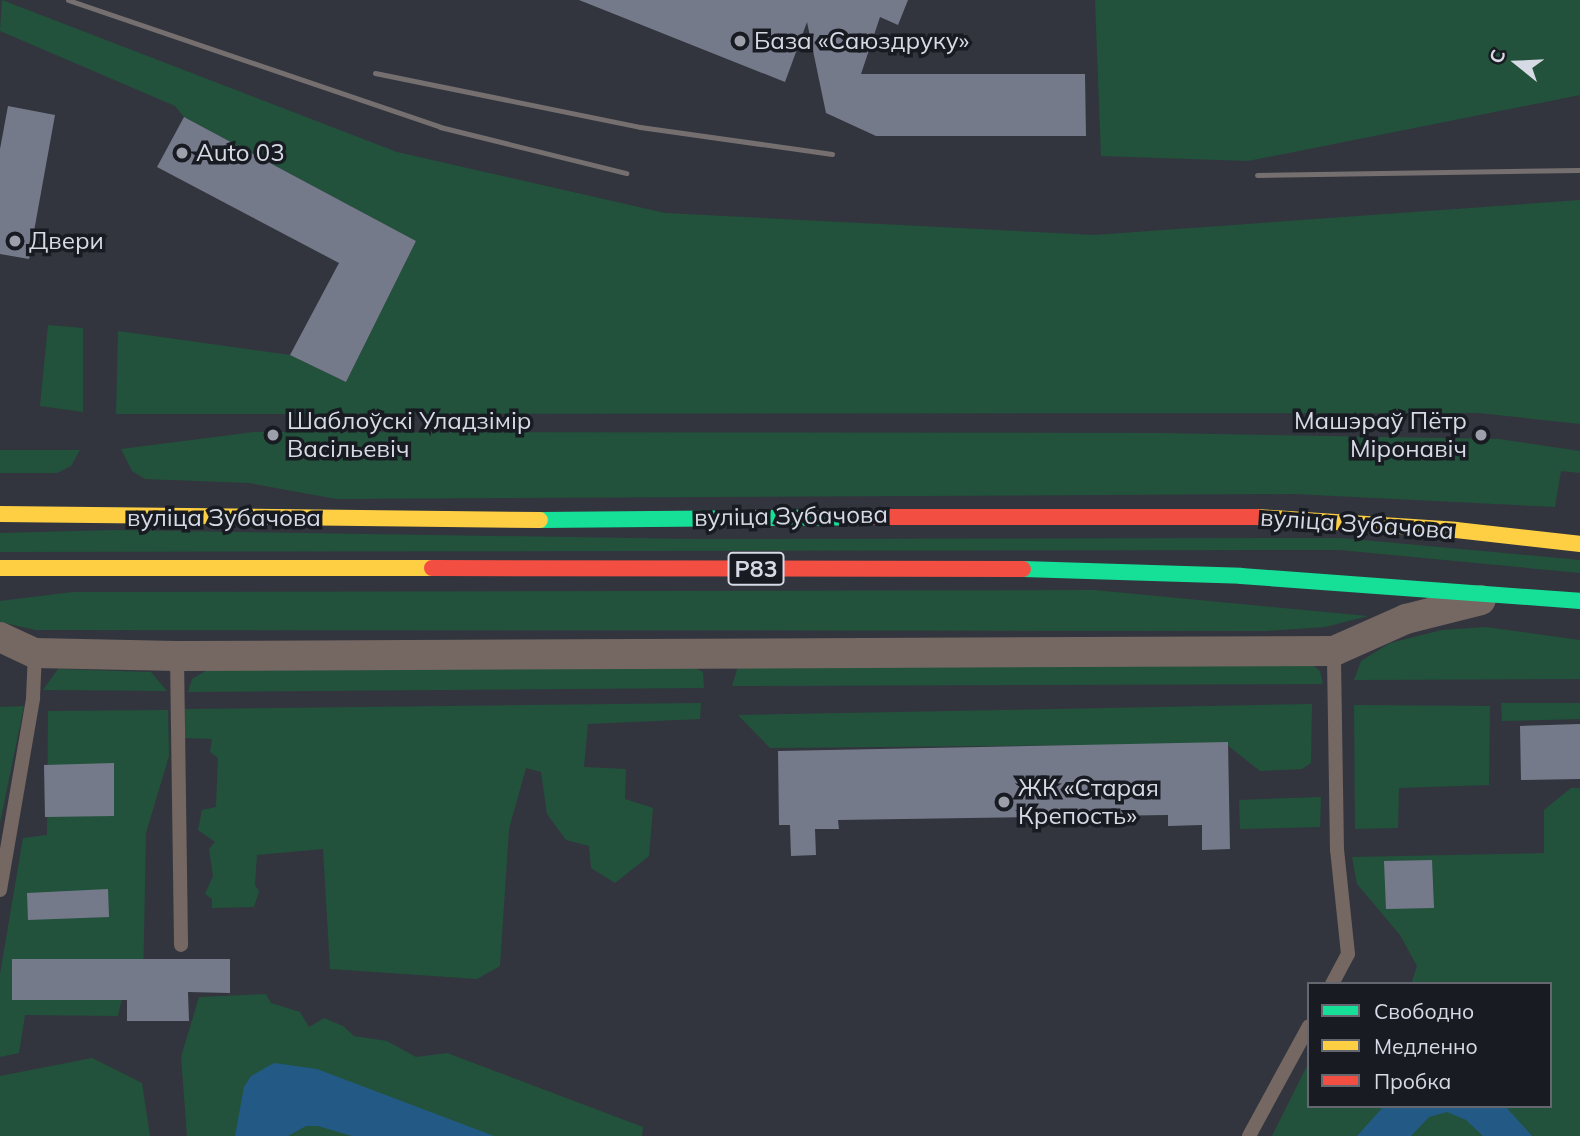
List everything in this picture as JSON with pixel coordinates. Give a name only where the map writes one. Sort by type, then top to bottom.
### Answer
[{"type":"highway","name":"вуліца Зубачова","points":[[0,514],[537,520],[1210,514],[1457,530],[1580,544]]},
{"type":"highway","name":"вуліца Зубачова","points":[[0,568],[1038,569],[1512,593],[1580,601]]},
{"type":"street","name":"вуліца Зубачова","points":[[1334,651],[1406,619],[1512,593]]},
{"type":"street","points":[[0,637],[35,653],[177,656],[1334,651]]},
{"type":"lane","points":[[1333,982],[1348,954],[1337,850],[1334,651]]},
{"type":"lane","points":[[0,890],[33,698],[35,653]]},
{"type":"lane","points":[[177,656],[181,945]]},
{"type":"lane","points":[[1249,1136],[1307,1030]]},
{"type":"green space","points":[[2,0],[397,152],[665,213],[1094,235],[1580,200],[1580,424],[1479,413],[116,414],[118,331],[290,355],[346,382],[416,241],[184,117],[175,106],[0,31]]},
{"type":"green space","points":[[1095,0],[1580,0],[1580,95],[1248,161],[1101,156]]},
{"type":"green space","points":[[48,325],[83,328],[83,412],[40,406]]},
{"type":"green space","points":[[254,432],[1159,433],[1499,439],[1580,451],[1580,473],[1561,471],[1555,507],[1294,494],[336,499],[249,483],[145,479],[132,471],[121,449]]},
{"type":"green space","points":[[0,450],[80,450],[71,466],[57,473],[0,473]]},
{"type":"green space","points":[[116,530],[694,539],[1341,538],[1580,560],[1580,573],[1339,550],[0,552],[0,533]]},
{"type":"green space","points":[[1094,590],[1368,616],[1325,627],[1266,631],[36,630],[0,622],[0,601],[73,592]]},
{"type":"green space","points":[[1486,627],[1580,640],[1580,679],[1354,680],[1361,661],[1390,643],[1442,630]]},
{"type":"green space","points":[[1306,660],[1320,671],[1323,684],[732,686],[738,666]]},
{"type":"green space","points":[[689,665],[703,672],[704,688],[188,692],[192,679],[207,670]]},
{"type":"green space","points":[[58,669],[151,672],[167,691],[43,690]]},
{"type":"green space","points":[[701,703],[700,719],[588,724],[584,767],[626,769],[625,799],[653,808],[649,856],[615,883],[591,868],[589,846],[566,840],[547,814],[541,772],[526,768],[509,829],[500,966],[477,979],[330,969],[323,849],[257,855],[255,885],[259,891],[254,907],[212,908],[212,899],[205,894],[213,876],[209,849],[215,842],[198,830],[202,810],[216,807],[218,758],[210,752],[212,739],[183,738],[185,709]]},
{"type":"green space","points":[[1501,703],[1580,703],[1580,719],[1502,721]]},
{"type":"green space","points":[[1312,704],[1311,763],[1302,769],[1260,771],[1226,744],[770,748],[738,715]]},
{"type":"green space","points":[[1354,705],[1490,706],[1489,785],[1399,788],[1398,828],[1355,829]]},
{"type":"green space","points":[[24,706],[0,823],[0,707]]},
{"type":"green space","points":[[168,710],[169,756],[146,833],[143,988],[124,989],[118,1016],[25,1015],[19,1053],[0,1057],[0,974],[23,838],[47,835],[48,711]]},
{"type":"green space","points":[[1571,788],[1580,788],[1580,1136],[1272,1136],[1307,1066],[1307,1108],[1552,1108],[1552,982],[1412,982],[1417,966],[1400,935],[1357,884],[1352,857],[1544,853],[1544,810]]},
{"type":"green space","points":[[1321,797],[1320,827],[1240,829],[1239,800]]},
{"type":"green space","points":[[266,994],[271,1003],[300,1012],[309,1027],[324,1018],[343,1026],[354,1036],[387,1041],[416,1057],[447,1053],[643,1127],[642,1136],[187,1136],[181,1057],[199,997]]},
{"type":"green space","points":[[92,1058],[142,1083],[150,1136],[0,1136],[0,1076]]},
{"type":"water","points":[[274,1063],[317,1069],[494,1136],[352,1136],[318,1126],[306,1126],[288,1136],[235,1136],[244,1087],[251,1076]]},
{"type":"water","points":[[1382,1108],[1507,1108],[1532,1136],[1483,1136],[1466,1120],[1447,1112],[1429,1117],[1411,1136],[1357,1136]]},
{"type":"building","points":[[579,0],[908,0],[898,25],[880,17],[861,74],[1085,74],[1086,136],[876,136],[826,113],[807,22],[785,82]]},
{"type":"building","points":[[8,106],[55,115],[29,259],[0,254],[0,149]]},
{"type":"building","points":[[184,117],[416,241],[346,382],[290,355],[339,263],[157,167]]},
{"type":"building","points":[[1580,724],[1580,779],[1521,780],[1520,726]]},
{"type":"building","name":"ЖК «Старая Крепость»","points":[[1228,742],[1230,849],[1202,850],[1202,825],[1168,826],[1168,815],[838,820],[839,829],[815,829],[816,855],[791,856],[790,825],[779,825],[778,751]]},
{"type":"building","points":[[114,763],[114,816],[45,817],[44,765]]},
{"type":"building","points":[[1432,860],[1434,908],[1386,909],[1384,861]]},
{"type":"building","points":[[108,889],[109,917],[28,920],[27,893]]},
{"type":"building","points":[[12,959],[230,959],[230,993],[188,992],[189,1021],[127,1021],[127,1000],[12,1000]]},
{"type":"railway","points":[[68,0],[440,127],[626,173]]},
{"type":"railway","points":[[375,73],[640,127],[832,154]]},
{"type":"railway","points":[[1257,175],[1580,170]]},
{"type":"traffic: fast","points":[[540,520],[864,517]]},
{"type":"traffic: fast","points":[[1023,569],[1241,576],[1580,601]]},
{"type":"traffic: slow","points":[[0,514],[540,520]]},
{"type":"traffic: slow","points":[[1257,517],[1456,530],[1580,544]]},
{"type":"traffic: slow","points":[[0,568],[432,568]]},
{"type":"traffic: jam","points":[[864,517],[1257,517]]},
{"type":"traffic: jam","points":[[432,568],[1023,569]]},
{"type":"place","name":"База «Саюздруку»","points":[[740,41]]},
{"type":"place","name":"Auto 03","points":[[182,153]]},
{"type":"place","name":"Двери","points":[[15,241]]},
{"type":"place","name":"Шаблоўскі Уладзімір Васільевіч","points":[[273,435]]},
{"type":"place","name":"Машэраў Пётр Міронавіч","points":[[1481,435]]},
{"type":"place","name":"ЖК «Старая Крепость»","points":[[1004,802]]}]
